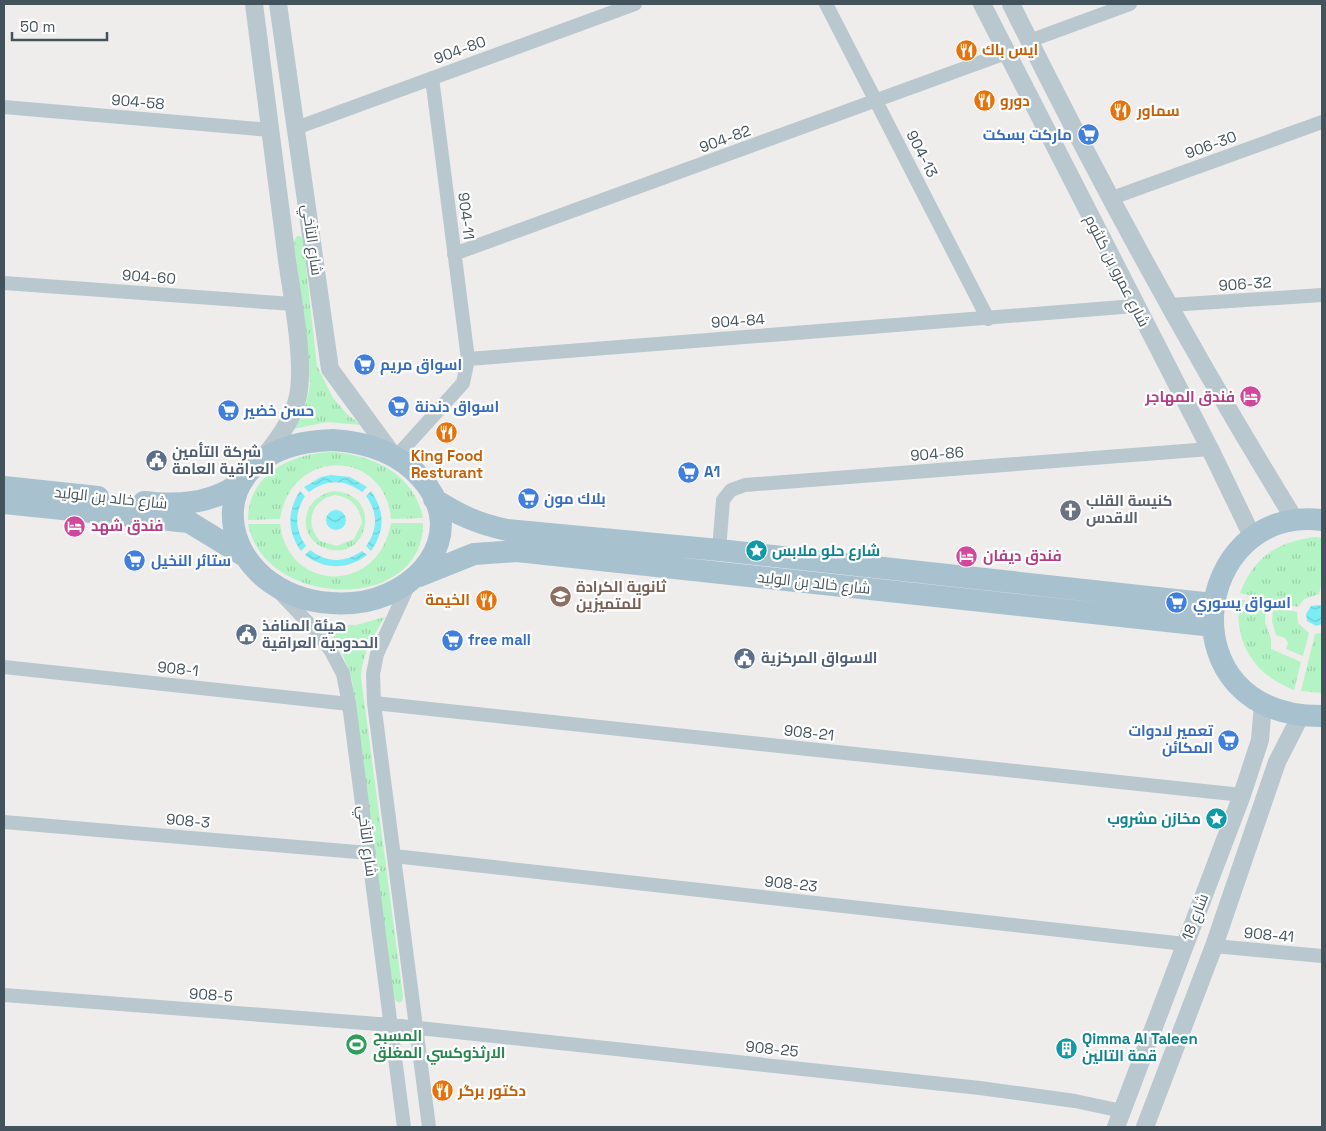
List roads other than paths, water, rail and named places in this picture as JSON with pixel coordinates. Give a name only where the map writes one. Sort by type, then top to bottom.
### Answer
[{"type":"main road","points":[[268,581],[243,555],[236,539],[232,521],[234,497],[243,480],[262,460],[284,448],[320,440],[358,443],[394,457],[422,478],[434,499],[440,522],[440,534],[433,557],[414,579]]},
{"type":"main road","name":"شارع خالد بن الوليد","points":[[4,487],[168,505],[186,503],[219,495],[232,489],[243,480]]},
{"type":"main road","name":"شارع خالد بن الوليد","points":[[434,499],[454,513],[476,523],[506,530],[719,550],[1213,604]]},
{"type":"main road","name":"شارع خالد بن الوليد","points":[[4,503],[189,522],[243,555]]},
{"type":"main road","points":[[1322,520],[1295,520],[1273,527],[1253,538],[1229,563],[1220,578],[1213,604],[1212,626],[1215,644],[1225,668],[1242,689],[1263,704],[1281,712],[1300,716],[1322,716]]},
{"type":"main road","name":"شارع خالد بن الوليد","points":[[268,581],[302,597],[339,603],[376,599],[414,579],[474,554],[517,551],[1212,626]]},
{"type":"street","name":"شارع التآخي","points":[[254,4],[293,304],[300,375],[298,396],[292,415],[281,436],[262,460]]},
{"type":"street","name":"شارع التآخي","points":[[278,4],[330,369],[394,457]]},
{"type":"street","name":"904-80","points":[[296,128],[635,4]]},
{"type":"street","name":"904-13","points":[[826,4],[988,320]]},
{"type":"street","name":"شارع عمرو بن كلثوم","points":[[982,4],[1105,248],[1210,449],[1253,538]]},
{"type":"street","name":"شارع عمرو بن كلثوم","points":[[1011,4],[1129,232],[1232,418],[1295,520]]},
{"type":"street","points":[[1030,41],[1130,4]]},
{"type":"street","name":"904-82","points":[[454,254],[876,102],[1006,53]]},
{"type":"street","name":"904-11","points":[[432,78],[468,359]]},
{"type":"street","name":"904-58","points":[[4,106],[270,130]]},
{"type":"street","name":"906-30","points":[[1112,198],[1322,122]]},
{"type":"street","points":[[280,203],[306,202]]},
{"type":"street","points":[[1105,248],[1129,232]]},
{"type":"street","name":"904-60","points":[[4,283],[293,304]]},
{"type":"street","name":"906-32","points":[[1170,305],[1322,295]]},
{"type":"street","name":"904-84","points":[[468,359],[988,320],[1135,306]]},
{"type":"street","points":[[394,457],[459,389],[466,374],[468,359]]},
{"type":"street","name":"904-86","points":[[719,550],[723,500],[731,490],[745,485],[1210,449]]},
{"type":"street","name":"شارع التآخي","points":[[414,579],[377,654],[373,674],[374,703],[430,1127]]},
{"type":"street","name":"شارع التآخي","points":[[268,581],[315,630],[331,651],[343,674],[349,704],[404,1127]]},
{"type":"street","name":"908-1","points":[[4,667],[349,704]]},
{"type":"street","name":"908-21","points":[[374,703],[1242,795]]},
{"type":"street","name":"شارع 18","points":[[1121,1114],[1242,795],[1260,740],[1263,704]]},
{"type":"street","name":"شارع 18","points":[[1147,1120],[1214,946],[1277,762],[1300,716]]},
{"type":"street","name":"908-3","points":[[4,822],[369,853]]},
{"type":"street","name":"908-23","points":[[394,856],[1185,944]]},
{"type":"street","name":"908-41","points":[[1214,946],[1322,956]]},
{"type":"street","name":"908-5","points":[[4,995],[416,1028]]},
{"type":"street","name":"908-25","points":[[416,1028],[980,1088],[1075,1101],[1121,1114]]},
{"type":"street","points":[[1121,1114],[1147,1120]]},
{"type":"water","points":[[331,475],[350,477],[367,487],[362,492],[349,485],[336,482],[322,485],[309,492],[304,487],[321,477]]},
{"type":"water","points":[[300,491],[305,496],[301,502],[297,521],[302,540],[306,546],[301,551],[293,536],[290,521],[293,506]]},
{"type":"water","points":[[371,491],[379,506],[382,521],[379,536],[371,551],[366,546],[373,534],[375,521],[373,508],[366,496]]},
{"type":"water","points":[[336,510],[343,513],[346,520],[343,527],[336,530],[329,527],[326,520],[329,513]]},
{"type":"water","points":[[310,550],[323,557],[336,560],[349,558],[362,551],[367,555],[344,566],[328,566],[305,555]]},
{"type":"water","points":[[1311,606],[1322,606],[1322,624],[1316,626],[1307,621],[1306,614]]},
{"type":"place","name":"ايس باك","points":[[966,50]]},
{"type":"place","name":"دورو","points":[[984,101]]},
{"type":"place","name":"سماور","points":[[1121,111]]},
{"type":"place","name":"ماركت بسكت","points":[[1088,135]]},
{"type":"place","name":"اسواق مريم","points":[[364,365]]},
{"type":"place","name":"فندق المهاجر","points":[[1251,397]]},
{"type":"place","name":"اسواق دندنة","points":[[399,407]]},
{"type":"place","name":"حسن خضير","points":[[228,411]]},
{"type":"place","name":"King Food Resturant","points":[[447,433]]},
{"type":"place","name":"شركة التأمين العراقية العامة","points":[[156,461]]},
{"type":"place","name":"A1","points":[[688,472]]},
{"type":"place","name":"بلاك مون","points":[[528,499]]},
{"type":"place","name":"كنيسة القلب الاقدس","points":[[1070,510]]},
{"type":"place","name":"فندق شهد","points":[[75,526]]},
{"type":"place","name":"شارع حلو ملابس","points":[[756,551]]},
{"type":"place","name":"فندق ديفان","points":[[967,556]]},
{"type":"place","name":"ستائر النخيل","points":[[135,561]]},
{"type":"place","name":"ثانوية الكرادة للمتميزين","points":[[560,596]]},
{"type":"place","name":"الخيمة","points":[[486,600]]},
{"type":"place","name":"اسواق يسوري","points":[[1177,603]]},
{"type":"place","name":"هيئة المنافذ الحدودية العراقية","points":[[246,635]]},
{"type":"place","name":"free mall","points":[[452,640]]},
{"type":"place","name":"الاسواق المركزية","points":[[745,658]]},
{"type":"place","name":"تعمير لادوات المكائن","points":[[1229,740]]},
{"type":"place","name":"مخازن مشروب","points":[[1217,819]]},
{"type":"place","name":"المسبح الارثذوكسي المغلق","points":[[357,1045]]},
{"type":"place","name":"Qimma Al Taleen قمة التالين","points":[[1066,1048]]},
{"type":"place","name":"دكتور برگر","points":[[442,1091]]}]
